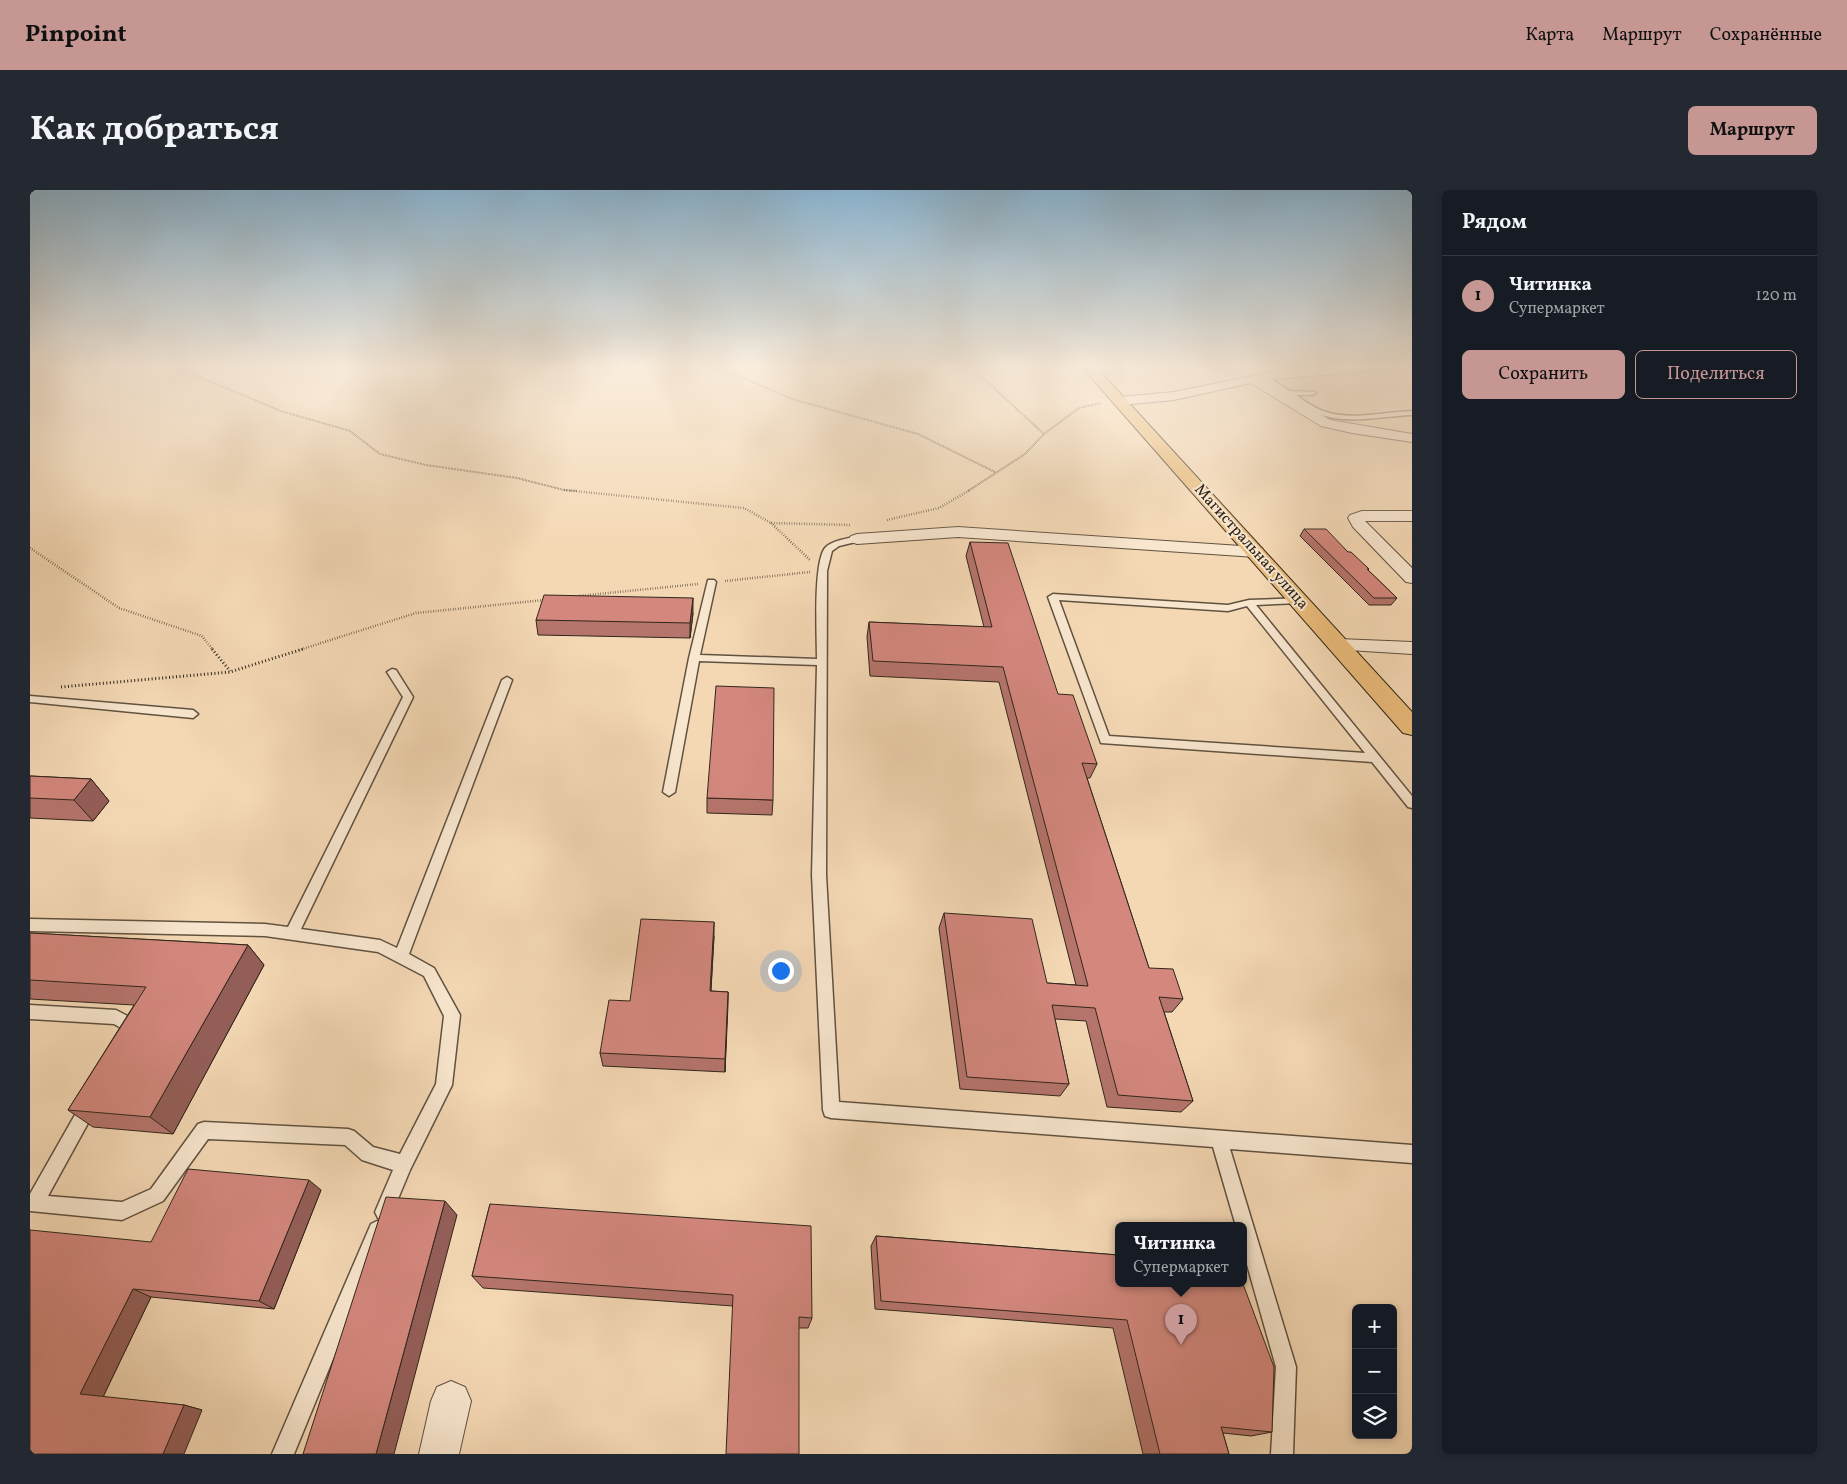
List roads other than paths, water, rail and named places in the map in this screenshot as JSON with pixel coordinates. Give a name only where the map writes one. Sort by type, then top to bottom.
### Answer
[{"type":"main road","name":"Магистральная улица","points":[[1143,426],[1339,644],[1404,709],[1412,727]]},
{"type":"street","points":[[1339,426],[1412,438]]},
{"type":"street","points":[[1412,516],[1362,516],[1356,518],[1412,578]]},
{"type":"street","points":[[858,532],[958,532],[1256,552]]},
{"type":"street","points":[[1339,644],[1412,648]]},
{"type":"street","points":[[439,1454],[451,1400]]},
{"type":"lane","points":[[858,532],[833,544],[824,555],[822,571],[820,875],[830,1110],[1412,1154]]},
{"type":"lane","points":[[669,792],[694,658],[711,582]]},
{"type":"lane","points":[[1299,600],[1249,603],[1228,608],[1053,598],[1105,740],[1375,758]]},
{"type":"lane","points":[[1249,603],[1412,804]]},
{"type":"lane","points":[[694,658],[821,662]]},
{"type":"lane","points":[[292,933],[408,697],[392,672]]},
{"type":"lane","points":[[401,956],[507,680]]},
{"type":"lane","points":[[30,699],[193,714]]},
{"type":"lane","points":[[30,925],[265,930],[380,946],[429,972],[452,1015],[444,1085],[404,1164],[283,1454]]},
{"type":"lane","points":[[30,1012],[116,1017],[130,1025],[122,1049]]},
{"type":"lane","points":[[98,1092],[32,1204],[122,1211],[157,1195],[204,1130],[348,1137],[368,1154],[404,1164]]},
{"type":"lane","points":[[1219,1139],[1243,1222]]},
{"type":"lane","points":[[1247,1234],[1286,1366],[1282,1454]]},
{"type":"place","name":"Читинка","points":[[1181,1345]]}]
